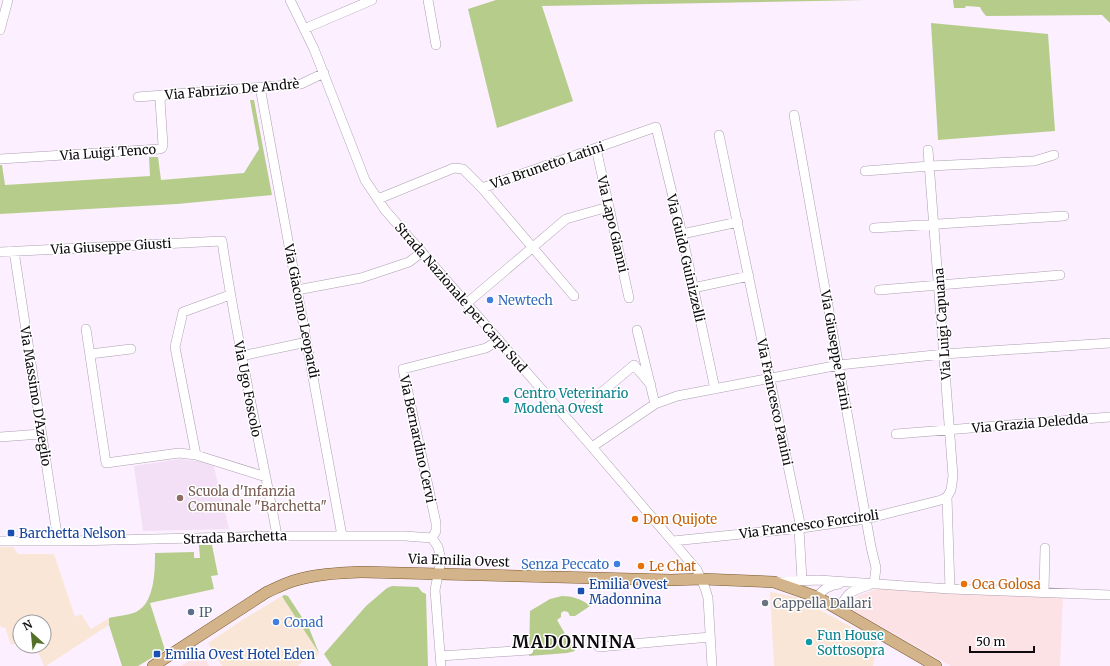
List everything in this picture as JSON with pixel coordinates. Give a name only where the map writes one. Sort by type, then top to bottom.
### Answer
[{"type":"main road","name":"Via Emilia Ovest","points":[[153,666],[267,592],[292,581],[316,575],[362,572],[671,580],[702,579],[774,582],[817,597],[936,666]]},
{"type":"street","name":"Strada Nazionale per Carpi Sud","points":[[290,0],[314,49],[365,180],[385,210],[695,567],[702,579],[708,598],[712,666]]},
{"type":"street","points":[[304,29],[372,0]]},
{"type":"street","points":[[428,0],[436,45]]},
{"type":"street","points":[[0,30],[5,4]]},
{"type":"street","name":"Via Fabrizio De Andrè","points":[[138,97],[301,84],[324,73]]},
{"type":"street","name":"Via Giacomo Leopardi","points":[[260,87],[342,536]]},
{"type":"street","name":"Via Luigi Tenco","points":[[0,159],[160,149],[163,145],[160,100],[164,95]]},
{"type":"street","name":"Via Giuseppe Parini","points":[[794,115],[876,568],[874,584]]},
{"type":"street","name":"Via Brunetto Latini","points":[[378,199],[454,168],[463,169],[482,188],[656,127]]},
{"type":"street","name":"Via Guido Guinizzelli","points":[[656,127],[682,234],[715,389]]},
{"type":"street","name":"Via Francesco Panini","points":[[719,135],[771,378],[800,528],[802,580]]},
{"type":"street","name":"Via Lapo Gianni","points":[[596,148],[629,298]]},
{"type":"street","name":"Via Luigi Capuana","points":[[928,150],[953,476],[951,490],[947,497]]},
{"type":"street","points":[[866,171],[1034,161],[1054,155]]},
{"type":"street","points":[[482,188],[574,296]]},
{"type":"street","points":[[467,303],[566,219],[608,207]]},
{"type":"street","points":[[874,228],[1064,216]]},
{"type":"street","points":[[682,234],[738,222]]},
{"type":"street","name":"Via Giuseppe Giusti","points":[[0,252],[222,241]]},
{"type":"street","name":"Via Ugo Foscolo","points":[[222,241],[241,356],[266,477],[276,536]]},
{"type":"street","name":"Via Massimo D'Azeglio","points":[[14,251],[58,541]]},
{"type":"street","points":[[298,290],[361,278],[409,262],[422,252]]},
{"type":"street","points":[[693,288],[749,276]]},
{"type":"street","points":[[879,290],[1060,276]]},
{"type":"street","points":[[196,455],[175,346],[183,312],[230,295]]},
{"type":"street","points":[[86,329],[106,463],[179,453],[196,455],[266,477]]},
{"type":"street","points":[[637,330],[655,404]]},
{"type":"street","name":"Via Bernardino Cervi","points":[[432,538],[436,531],[436,523],[403,369],[486,348],[499,340]]},
{"type":"street","points":[[241,356],[307,342]]},
{"type":"street","points":[[592,447],[655,404],[677,396],[838,364],[944,354],[1110,343]]},
{"type":"street","points":[[90,354],[131,349]]},
{"type":"street","points":[[589,403],[634,365],[651,385]]},
{"type":"street","name":"Via Grazia Deledda","points":[[896,434],[1110,416]]},
{"type":"street","points":[[0,437],[41,434]]},
{"type":"street","points":[[947,497],[950,589]]},
{"type":"street","name":"Via Francesco Forciroli","points":[[673,541],[800,528],[866,519],[941,500],[947,497]]},
{"type":"street","name":"Strada Barchetta","points":[[0,541],[199,539],[276,536],[405,536],[432,538]]},
{"type":"street","points":[[432,538],[438,547],[441,560],[435,590],[441,666]]},
{"type":"street","points":[[1044,592],[1045,548]]},
{"type":"street","points":[[774,582],[819,580],[950,589],[1110,595]]},
{"type":"street","points":[[817,597],[824,589],[833,585],[874,584]]},
{"type":"street","points":[[839,610],[851,591],[874,584]]},
{"type":"street","points":[[599,647],[710,637]]},
{"type":"street","points":[[440,656],[529,650]]},
{"type":"shaded area","name":"Scuola d'Infanzia Comunale \"Barchetta\"","points":[[180,459],[213,463],[229,529],[143,531],[134,466]]},
{"type":"shaded area","points":[[0,547],[13,547],[18,554],[54,554],[75,617],[81,614],[91,629],[109,618],[109,625],[46,666],[44,666],[39,654],[52,654],[52,614],[12,614],[11,645],[5,627],[2,628],[0,625]]},
{"type":"shaded area","points":[[879,588],[1063,595],[1060,666],[951,666],[856,612],[851,607],[853,601],[858,596]]},
{"type":"shaded area","points":[[770,592],[796,597],[877,641],[873,666],[774,666]]},
{"type":"shaded area","name":"Conad","points":[[282,596],[319,653],[315,659],[307,658],[298,666],[222,666],[208,643]]},
{"type":"shaded area","points":[[203,652],[209,666],[181,666]]},
{"type":"green space","points":[[496,0],[865,0],[542,6],[573,101],[497,128],[468,9]]},
{"type":"green space","points":[[953,0],[1110,0],[1110,23],[1102,15],[986,16],[980,7],[966,6],[965,8],[954,8]]},
{"type":"green space","points":[[931,23],[1048,34],[1055,131],[938,140]]},
{"type":"green space","points":[[250,100],[254,100],[272,195],[177,204],[0,214],[0,165],[2,165],[5,185],[150,176],[149,157],[158,157],[161,180],[244,173],[259,149]]},
{"type":"green space","points":[[199,545],[212,545],[218,575],[211,576],[214,589],[150,603],[165,650],[138,666],[122,666],[109,625],[109,618],[136,612],[142,608],[147,601],[153,586],[155,553],[194,552],[194,558],[200,558]]},
{"type":"green space","points":[[392,586],[418,587],[426,594],[428,666],[332,666],[324,654],[366,606],[387,588]]},
{"type":"green space","points":[[282,596],[288,596],[309,628],[319,653]]},
{"type":"green space","points":[[562,596],[577,598],[590,606],[575,616],[570,616],[568,612],[564,611],[561,613],[561,617],[557,620],[575,651],[529,656],[530,611],[550,599]]},
{"type":"place","name":"Newtech","points":[[490,300]]},
{"type":"place","name":"Centro Veterinario Modena Ovest","points":[[506,400]]},
{"type":"place","name":"Scuola d'Infanzia Comunale \"Barchetta\"","points":[[180,498]]},
{"type":"place","name":"Don Quijote","points":[[635,519]]},
{"type":"place","name":"Barchetta Nelson","points":[[11,533]]},
{"type":"place","name":"Senza Peccato","points":[[617,564]]},
{"type":"place","name":"Le Chat","points":[[641,566]]},
{"type":"place","name":"Oca Golosa","points":[[964,584]]},
{"type":"place","name":"Emilia Ovest Madonnina","points":[[581,591]]},
{"type":"place","name":"Cappella Dallari","points":[[765,603]]},
{"type":"place","name":"IP","points":[[191,612]]},
{"type":"place","name":"Conad","points":[[276,622]]},
{"type":"place","name":"Fun House Sottosopra","points":[[809,642]]},
{"type":"place","name":"Emilia Ovest Hotel Eden","points":[[157,654]]},
{"type":"district","name":"MADONNINA","points":[[574,642]]}]
